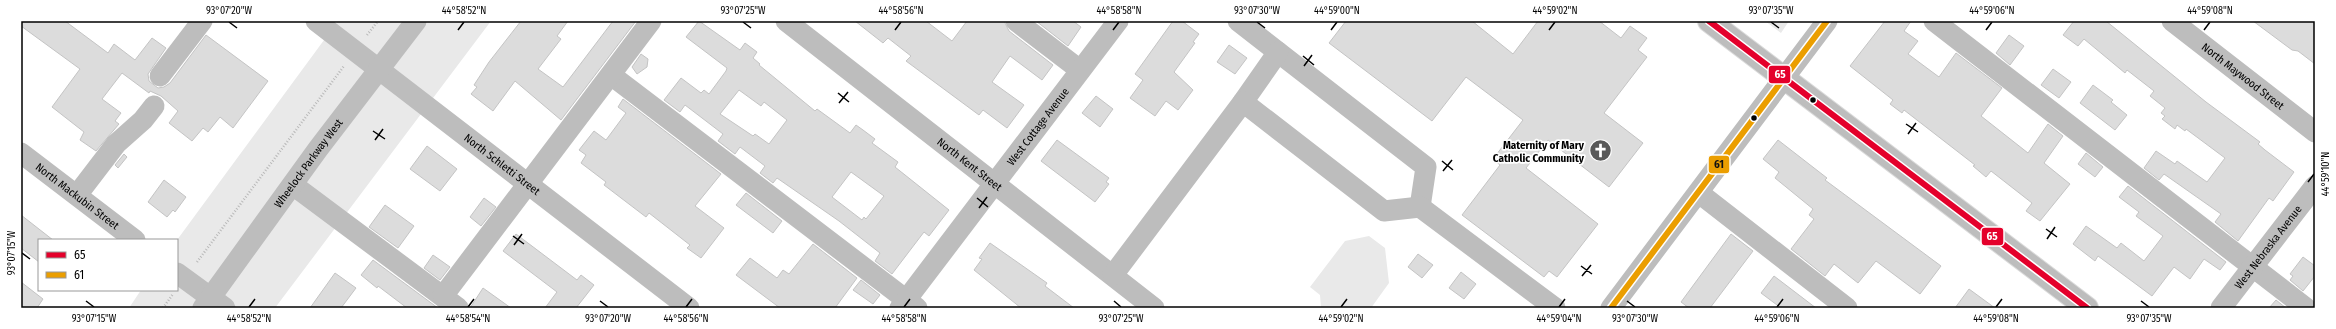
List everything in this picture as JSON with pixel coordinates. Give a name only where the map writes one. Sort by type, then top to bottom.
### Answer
[{"type":"main road","points":[[1708,21],[2087,308]]},
{"type":"street","points":[[160,76],[202,21]]},
{"type":"street","name":"North Schletti Street","points":[[316,21],[689,308]]},
{"type":"street","name":"Wheelock Parkway West","points":[[213,305],[293,185],[378,69],[416,21]]},
{"type":"street","points":[[293,185],[450,302],[528,184],[651,21]]},
{"type":"street","name":"North Kent Street","points":[[786,21],[1154,308]]},
{"type":"street","points":[[1016,21],[1080,70]]},
{"type":"street","name":"West Cottage Avenue","points":[[907,305],[994,182],[1118,21]]},
{"type":"street","points":[[1238,21],[1426,167],[1420,208]]},
{"type":"street","points":[[1613,307],[1828,21]]},
{"type":"street","points":[[1934,21],[2306,308]]},
{"type":"street","name":"North Maywood Street","points":[[2172,21],[2315,132]]},
{"type":"street","points":[[1113,275],[1243,102],[1278,52]]},
{"type":"street","points":[[611,75],[907,305]]},
{"type":"street","points":[[1243,102],[1384,211],[1420,208],[1555,308]]},
{"type":"street","points":[[77,195],[116,144],[143,120],[154,106]]},
{"type":"street","name":"North Mackubin Street","points":[[21,152],[133,239]]},
{"type":"street","name":"West Nebraska Avenue","points":[[2221,308],[2315,186]]},
{"type":"street","points":[[1699,193],[1847,308]]},
{"type":"street","points":[[179,280],[213,305]]},
{"type":"path","points":[[179,280],[378,21]]},
{"type":"path","points":[[163,308],[173,291]]},
{"type":"shaded area","points":[[338,21],[491,21],[275,308],[129,308],[140,291],[178,291],[178,239]]},
{"type":"shaded area","points":[[1765,21],[1789,21],[1781,33]]},
{"type":"shaded area","points":[[1369,236],[1385,248],[1389,283],[1371,308],[1321,308],[1320,295],[1310,287],[1345,241]]},
{"type":"building","points":[[21,21],[65,21],[108,53],[114,44],[135,60],[152,38],[166,48],[148,74],[149,81],[158,88],[164,87],[170,83],[206,35],[268,81],[233,128],[220,117],[208,132],[203,128],[192,141],[169,123],[178,111],[161,96],[150,91],[149,93],[122,73],[102,99],[121,113],[115,121],[119,124],[96,151],[80,140],[84,132],[52,107],[80,69],[21,26]]},
{"type":"building","points":[[521,21],[568,21],[557,36],[561,39],[538,69],[563,87],[613,21],[636,21],[561,120],[515,81],[493,111],[471,94],[477,87],[474,85],[489,62]]},
{"type":"building","points":[[699,21],[740,50],[745,43],[757,52],[753,58],[760,64],[759,65],[815,111],[817,109],[850,133],[856,125],[863,130],[875,139],[872,143],[898,162],[895,167],[949,210],[929,236],[924,232],[892,274],[875,261],[880,253],[839,221],[777,178],[773,183],[760,173],[765,166],[740,147],[735,154],[718,141],[723,134],[685,105],[680,112],[664,100],[681,78],[701,93],[704,90],[709,94],[726,71],[727,68],[686,37]],"holes":[[[739,90],[761,106],[764,102],[787,120],[769,144],[755,134],[753,136],[720,114]],[[851,172],[884,196],[866,219],[864,217],[862,220],[832,197]]]},
{"type":"building","points":[[855,21],[926,21],[952,41],[967,21],[1004,21],[1009,31],[1053,65],[1042,80],[1010,56],[992,82],[1024,105],[1007,128],[983,110],[979,115],[906,61],[911,56],[888,38],[883,43]]},
{"type":"building","points":[[1036,21],[1073,21],[1081,27],[1068,46]]},
{"type":"building","points":[[1173,21],[1182,21],[1199,34],[1193,42],[1195,43],[1174,72],[1193,90],[1178,110],[1166,101],[1155,116],[1130,98],[1143,80],[1135,74]]},
{"type":"building","name":"Maternity of Mary Catholic Community","points":[[1346,21],[1472,21],[1513,54],[1538,21],[1599,21],[1621,38],[1630,26],[1647,38],[1638,50],[1647,57],[1604,113],[1643,143],[1609,187],[1548,140],[1526,168],[1598,224],[1557,277],[1549,271],[1544,277],[1462,215],[1500,165],[1493,159],[1523,120],[1466,77],[1432,121],[1329,43]]},
{"type":"building","points":[[1885,21],[1911,21],[1904,31],[1918,41],[1908,54],[1939,77],[1956,53],[2002,88],[1981,116],[2028,153],[2048,124],[2063,136],[2044,163],[2070,184],[2040,221],[2026,211],[2032,203],[1991,171],[1986,177],[1973,166],[1975,165],[1904,110],[1902,113],[1890,104],[1893,100],[1850,66]]},
{"type":"building","points":[[2074,21],[2106,21],[2206,102],[2260,142],[2258,144],[2294,172],[2273,201],[2269,198],[2238,241],[2215,222],[2221,214],[2164,174],[2159,180],[2144,168],[2156,151],[2175,164],[2177,161],[2207,182],[2225,158],[2186,129],[2185,131],[2177,125],[2175,129],[2162,119],[2165,116],[2161,113],[2165,108],[2150,96],[2154,91],[2127,70],[2125,73],[2084,39],[2078,46],[2063,35]]},
{"type":"building","points":[[2253,21],[2315,21],[2315,64],[2298,51],[2292,50]]},
{"type":"building","points":[[2009,35],[2024,46],[2010,65],[1996,53]]},
{"type":"building","points":[[1229,45],[1247,58],[1235,74],[1217,62]]},
{"type":"building","points":[[641,54],[648,59],[647,67],[637,74],[632,67]]},
{"type":"building","points":[[2053,69],[2071,82],[2059,98],[2041,85]]},
{"type":"building","points":[[2093,85],[2113,100],[2111,102],[2127,115],[2115,130],[2080,103]]},
{"type":"building","points":[[1096,96],[1113,109],[1100,127],[1082,113]]},
{"type":"building","points":[[623,99],[721,174],[695,206],[724,228],[701,258],[687,248],[690,245],[649,213],[646,217],[604,185],[606,182],[581,163],[586,155],[579,150],[594,131],[606,140],[626,113],[618,107]]},
{"type":"building","points":[[1057,140],[1109,178],[1106,182],[1109,184],[1095,202],[1041,161]]},
{"type":"building","points":[[1778,140],[1827,178],[1825,180],[1941,266],[1920,294],[1876,261],[1858,283],[1834,264],[1825,276],[1791,249],[1814,219],[1809,215],[1813,209],[1775,178],[1779,172],[1763,159]]},
{"type":"building","points":[[427,146],[457,169],[440,191],[410,169]]},
{"type":"building","points":[[2086,153],[2103,167],[2095,177],[2078,164]]},
{"type":"building","points":[[124,154],[127,157],[118,168],[115,165]]},
{"type":"building","points":[[164,180],[186,197],[175,212],[173,210],[167,217],[148,202]]},
{"type":"building","points":[[2128,186],[2226,262],[2220,270],[2204,259],[2190,279],[2174,267],[2152,296],[2098,256],[2095,261],[2073,244],[2086,226],[2117,248],[2121,243],[2144,261],[2163,236],[2136,216],[2139,212],[2119,197]]},
{"type":"building","points":[[746,193],[782,221],[773,233],[736,205]]},
{"type":"building","points":[[484,198],[496,207],[481,226],[470,217]]},
{"type":"building","points":[[385,205],[414,226],[398,248],[369,227]]},
{"type":"building","points":[[21,215],[52,239],[38,239],[38,261],[21,248]]},
{"type":"building","points":[[516,234],[577,280],[581,275],[594,285],[576,308],[545,308],[557,292],[503,251]]},
{"type":"building","points":[[1731,234],[1753,251],[1710,308],[1689,308],[1681,302]]},
{"type":"building","points":[[990,243],[1047,283],[1045,286],[1074,308],[1021,308],[974,270],[982,259],[979,258]]},
{"type":"building","points":[[813,244],[857,278],[835,308],[780,308],[736,275],[750,258],[777,278],[783,270],[789,274]]},
{"type":"building","points":[[1418,254],[1433,265],[1422,278],[1408,267]]},
{"type":"building","points":[[433,255],[450,267],[440,280],[424,268]]},
{"type":"building","points":[[2303,257],[2315,266],[2315,276],[2303,291],[2290,280],[2293,276],[2290,274]]},
{"type":"building","points":[[373,260],[438,308],[407,308],[378,286],[377,288],[361,275]]},
{"type":"building","points":[[1461,272],[1476,284],[1464,299],[1449,288]]},
{"type":"building","points":[[335,273],[356,288],[341,308],[310,308]]},
{"type":"building","points":[[1774,276],[1816,308],[1781,308],[1761,293]]},
{"type":"building","points":[[861,280],[880,295],[873,304],[853,290]]},
{"type":"building","points":[[21,282],[43,299],[37,308],[21,308]]},
{"type":"building","points":[[483,288],[511,308],[470,308]]},
{"type":"building","points":[[1969,289],[1995,308],[1955,308]]},
{"type":"building","points":[[2276,300],[2286,308],[2269,308]]},
{"type":"transit line","name":"65","points":[[1709,21],[2087,308]]},
{"type":"transit line","name":"61","points":[[1611,308],[1827,21]]},
{"type":"place","name":"Maternity of Mary Catholic Community","points":[[1600,151]]}]
